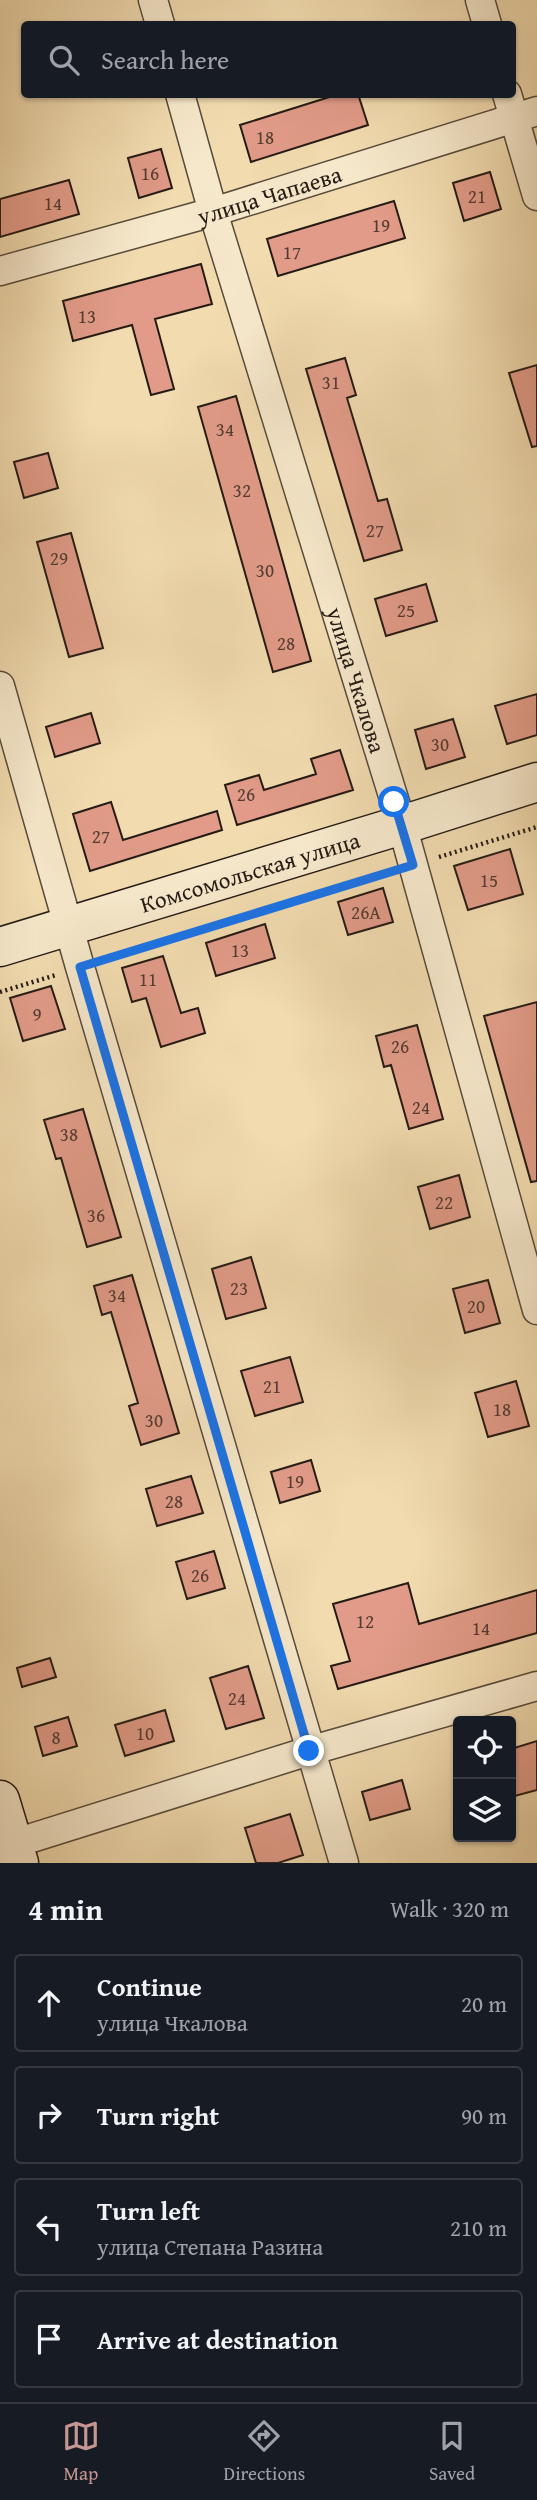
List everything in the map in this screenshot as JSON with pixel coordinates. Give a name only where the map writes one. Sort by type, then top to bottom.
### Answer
[{"type":"street","points":[[153,0],[159,21]]},
{"type":"street","points":[[480,0],[486,21]]},
{"type":"street","name":"улица Чкалова","points":[[181,98],[213,212],[402,825],[537,1310]]},
{"type":"street","points":[[519,108],[537,195]]},
{"type":"street","name":"улица Чапаева","points":[[0,271],[213,212],[519,108]]},
{"type":"street","points":[[0,686],[309,1751],[344,1863]]},
{"type":"street","name":"Комсомольская улица","points":[[0,947],[537,782]]},
{"type":"street","points":[[0,1800],[11,1852],[309,1751],[537,1686]]},
{"type":"path","points":[[0,992],[537,827]]},
{"type":"building","points":[[326,98],[359,98],[368,125],[251,162],[240,125]]},
{"type":"building","points":[[161,149],[172,188],[139,198],[128,158]]},
{"type":"building","points":[[490,172],[501,209],[464,221],[453,183]]},
{"type":"building","points":[[69,180],[79,214],[0,237],[0,199]]},
{"type":"building","points":[[394,201],[405,238],[278,276],[267,239]]},
{"type":"building","points":[[201,264],[212,304],[155,319],[174,389],[151,395],[132,325],[73,341],[63,301]]},
{"type":"building","points":[[345,358],[356,395],[347,398],[378,501],[387,499],[402,550],[364,561],[306,369]]},
{"type":"building","points":[[537,365],[537,446],[532,447],[509,373]]},
{"type":"building","points":[[236,396],[311,661],[273,672],[198,407]]},
{"type":"building","points":[[48,453],[58,488],[24,498],[14,462]]},
{"type":"building","points":[[71,533],[103,648],[69,657],[37,542]]},
{"type":"building","points":[[426,584],[437,621],[386,636],[375,599]]},
{"type":"building","points":[[537,694],[537,735],[507,744],[495,706]]},
{"type":"building","points":[[91,713],[100,743],[55,757],[46,727]]},
{"type":"building","points":[[453,719],[465,757],[426,769],[415,730]]},
{"type":"building","points":[[340,750],[353,790],[237,825],[225,785],[259,775],[264,790],[316,774],[311,759]]},
{"type":"building","points":[[111,802],[123,840],[217,811],[222,830],[90,871],[73,814]]},
{"type":"building","points":[[510,849],[523,894],[468,910],[454,866]]},
{"type":"building","points":[[383,888],[393,922],[348,935],[338,902]]},
{"type":"building","points":[[265,924],[275,958],[216,976],[206,943]]},
{"type":"building","points":[[163,956],[181,1013],[198,1008],[205,1033],[161,1047],[146,998],[132,1002],[122,968]]},
{"type":"building","points":[[51,986],[65,1029],[23,1041],[10,998]]},
{"type":"building","points":[[537,1002],[537,1181],[531,1182],[484,1016]]},
{"type":"building","points":[[417,1025],[443,1119],[409,1129],[391,1065],[384,1067],[376,1036]]},
{"type":"building","points":[[83,1109],[121,1237],[87,1247],[61,1158],[56,1159],[44,1120]]},
{"type":"building","points":[[459,1175],[470,1217],[430,1229],[418,1187]]},
{"type":"building","points":[[251,1257],[266,1308],[226,1319],[212,1269]]},
{"type":"building","points":[[132,1275],[179,1433],[141,1445],[129,1406],[138,1403],[111,1312],[102,1315],[94,1286]]},
{"type":"building","points":[[488,1280],[500,1323],[465,1333],[453,1289]]},
{"type":"building","points":[[290,1357],[303,1402],[255,1416],[241,1371]]},
{"type":"building","points":[[516,1381],[529,1426],[488,1437],[475,1393]]},
{"type":"building","points":[[311,1460],[320,1491],[280,1503],[271,1472]]},
{"type":"building","points":[[191,1476],[203,1513],[157,1526],[146,1489]]},
{"type":"building","points":[[214,1551],[225,1588],[187,1599],[176,1562]]},
{"type":"building","points":[[408,1583],[419,1624],[537,1590],[537,1633],[338,1689],[331,1666],[350,1661],[333,1604]]},
{"type":"building","points":[[50,1658],[56,1677],[22,1687],[17,1668]]},
{"type":"building","points":[[248,1666],[264,1718],[226,1729],[210,1678]]},
{"type":"building","points":[[165,1710],[174,1741],[125,1756],[115,1725]]},
{"type":"building","points":[[68,1717],[77,1746],[43,1756],[35,1727]]},
{"type":"building","points":[[537,1741],[537,1790],[516,1796],[516,1779],[516,1747]]},
{"type":"building","points":[[402,1780],[410,1809],[370,1820],[362,1792]]},
{"type":"building","points":[[290,1814],[303,1855],[278,1863],[256,1863],[245,1828]]},
{"type":"route","points":[[309,1751],[80,967],[413,865],[394,802]]}]
